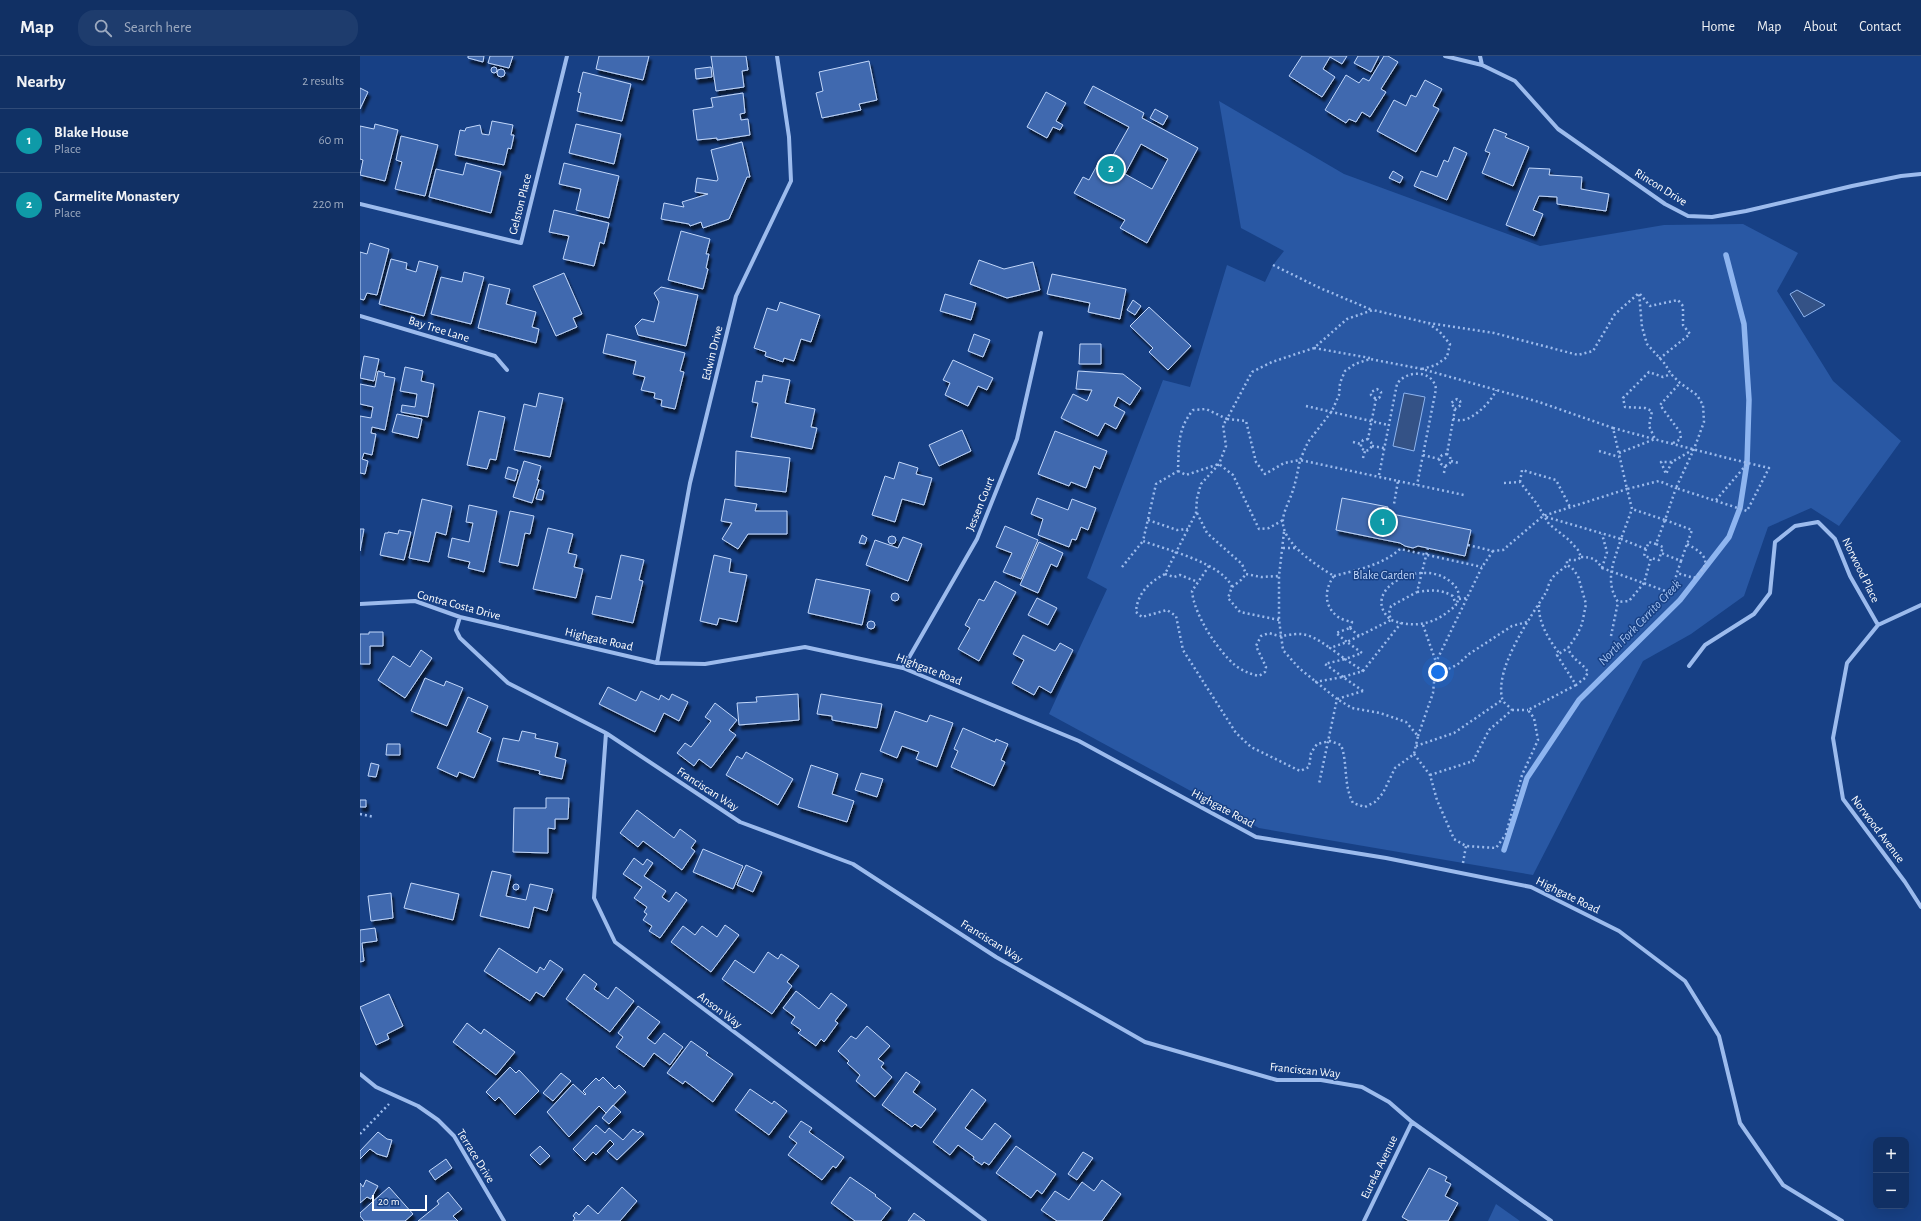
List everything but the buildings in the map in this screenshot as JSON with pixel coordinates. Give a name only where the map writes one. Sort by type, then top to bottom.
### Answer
[{"type":"street","name":"Gelston Place","points":[[360,204],[521,243],[567,56]]},
{"type":"street","name":"Edwin Drive","points":[[657,663],[690,483],[736,296],[791,181],[789,138],[777,56]]},
{"type":"street","name":"Rincon Drive","points":[[1445,56],[1482,65],[1515,81],[1558,129],[1665,204],[1688,216],[1712,217],[1746,211],[1859,184],[1901,176],[1921,174]]},
{"type":"street","points":[[1480,56],[1482,65]]},
{"type":"street","name":"Bay Tree Lane","points":[[360,316],[495,356],[507,370]]},
{"type":"street","name":"Jessen Court","points":[[903,668],[980,532],[1017,439],[1042,333]]},
{"type":"street","name":"Norwood Place","points":[[1689,666],[1705,645],[1754,614],[1770,593],[1775,542],[1795,526],[1818,522],[1835,539],[1850,576],[1878,625]]},
{"type":"street","name":"Contra Costa Drive","points":[[360,604],[415,601],[460,617],[527,633]]},
{"type":"street","name":"Norwood Avenue","points":[[1921,604],[1878,625],[1847,663],[1833,738],[1843,799],[1905,882],[1921,907]]},
{"type":"street","name":"Franciscan Way","points":[[460,617],[456,630],[460,638],[508,683],[606,734],[740,822],[853,864],[996,957],[1145,1042],[1277,1080],[1321,1080],[1362,1087],[1389,1102],[1412,1122],[1551,1221]]},
{"type":"street","name":"Highgate Road","points":[[527,633],[657,663],[705,664],[804,646],[903,668],[1079,741],[1256,837],[1386,858],[1531,887],[1619,931],[1685,981],[1719,1036],[1740,1123],[1783,1184],[1842,1221]]},
{"type":"street","name":"Anson Way","points":[[606,734],[594,898],[615,942],[985,1221]]},
{"type":"street","name":"Terrace Drive","points":[[360,1074],[376,1087],[418,1106],[438,1120],[454,1136],[504,1221]]},
{"type":"street","name":"Eureka Avenue","points":[[1364,1221],[1412,1122]]},
{"type":"path","points":[[1273,265],[1320,288],[1373,310],[1428,323],[1494,333],[1578,355],[1594,351],[1615,314],[1639,293]]},
{"type":"path","points":[[1639,293],[1642,327],[1647,344],[1665,364],[1671,374],[1680,383],[1697,395],[1703,405],[1704,422],[1694,449],[1676,488],[1656,544]]},
{"type":"path","points":[[1639,293],[1650,306],[1678,300],[1683,306],[1683,325],[1690,334],[1659,359]]},
{"type":"path","points":[[1373,310],[1347,319],[1314,348],[1272,362],[1252,372],[1223,425],[1226,446],[1219,464],[1201,484],[1197,498],[1196,513],[1165,574],[1156,578],[1144,590],[1137,601],[1136,612],[1142,617],[1166,610],[1176,616],[1184,650],[1236,733],[1251,747],[1300,771],[1309,767],[1311,753],[1317,744],[1330,741],[1341,744],[1344,751],[1344,772],[1349,794],[1353,803],[1364,807],[1375,802],[1383,793],[1395,768],[1414,754],[1418,736],[1434,693],[1436,662],[1482,567],[1493,551]]},
{"type":"path","points":[[1422,369],[1436,365],[1447,357],[1450,344],[1440,331],[1428,323]]},
{"type":"path","points":[[1314,348],[1422,369],[1539,402],[1613,428],[1769,468],[1747,511],[1659,481],[1627,489],[1543,516],[1503,550],[1493,551],[1468,545]]},
{"type":"path","points":[[1370,359],[1355,364],[1345,371],[1340,383],[1339,395],[1332,412],[1308,442],[1300,460],[1293,490],[1283,520],[1284,532],[1279,576],[1279,620],[1281,638],[1283,650],[1299,668],[1337,700],[1352,708],[1380,713],[1406,722],[1418,736]]},
{"type":"path","points":[[1655,439],[1649,426],[1652,411],[1645,408],[1625,407],[1623,398],[1648,372],[1663,376],[1671,374]]},
{"type":"path","points":[[1379,476],[1397,384],[1401,378],[1420,373],[1432,379],[1436,388],[1417,485]]},
{"type":"path","points":[[1673,444],[1681,439],[1680,432],[1660,405],[1680,383]]},
{"type":"path","points":[[1453,419],[1463,420],[1474,415],[1494,397],[1496,390]]},
{"type":"path","points":[[1372,446],[1368,439],[1376,399]]},
{"type":"path","points":[[1306,406],[1388,425]]},
{"type":"path","points":[[1178,471],[1179,437],[1184,421],[1193,410],[1206,409],[1226,419],[1246,421],[1256,462],[1264,474],[1284,463],[1300,460],[1464,495]]},
{"type":"path","points":[[1451,461],[1450,456],[1447,454],[1455,409]]},
{"type":"path","points":[[1611,636],[1618,602],[1612,592],[1611,571],[1632,509],[1613,428]]},
{"type":"path","points":[[1361,444],[1363,440],[1368,439]]},
{"type":"path","points":[[1599,451],[1619,455],[1655,439]]},
{"type":"path","points":[[1353,442],[1361,444]]},
{"type":"path","points":[[1361,444],[1361,448],[1365,451]]},
{"type":"path","points":[[1372,446],[1384,448]]},
{"type":"path","points":[[1363,458],[1365,451],[1369,450],[1372,446]]},
{"type":"path","points":[[1672,462],[1666,474],[1661,462],[1672,462],[1694,449]]},
{"type":"path","points":[[1439,459],[1442,455],[1447,454]]},
{"type":"path","points":[[1423,455],[1439,459]]},
{"type":"path","points":[[1439,459],[1440,464],[1445,466]]},
{"type":"path","points":[[1451,461],[1459,463]]},
{"type":"path","points":[[1445,466],[1449,465],[1451,461]]},
{"type":"path","points":[[1716,500],[1747,463]]},
{"type":"path","points":[[1178,471],[1186,475],[1219,464]]},
{"type":"path","points":[[1219,464],[1233,474],[1259,529],[1269,528],[1283,520]]},
{"type":"path","points":[[1444,473],[1445,466]]},
{"type":"path","points":[[1570,507],[1556,480],[1522,470],[1520,482],[1537,504],[1543,516],[1549,524],[1569,540],[1578,550],[1581,557]]},
{"type":"path","points":[[1122,567],[1143,541],[1156,484],[1178,471]]},
{"type":"path","points":[[1394,504],[1398,480]]},
{"type":"path","points":[[1504,483],[1520,482]]},
{"type":"path","points":[[1512,710],[1502,700],[1502,679],[1504,672],[1527,622],[1546,592],[1550,580],[1567,565],[1567,560],[1577,560],[1581,557],[1591,557],[1597,560],[1602,568],[1671,593],[1692,530],[1632,509]]},
{"type":"path","points":[[1196,513],[1207,533],[1242,564],[1246,574]]},
{"type":"path","points":[[1543,516],[1646,548]]},
{"type":"path","points":[[1148,520],[1177,530],[1188,529]]},
{"type":"path","points":[[1284,532],[1297,548],[1321,568],[1334,576]]},
{"type":"path","points":[[1602,534],[1607,552],[1602,568]]},
{"type":"path","points":[[1143,541],[1209,566],[1229,579],[1232,587]]},
{"type":"path","points":[[1649,542],[1656,544],[1663,547],[1659,560],[1644,556],[1649,542]]},
{"type":"path","points":[[1677,573],[1694,578],[1702,572],[1706,562],[1701,552],[1687,544]]},
{"type":"path","points":[[1282,548],[1297,548]]},
{"type":"path","points":[[1417,592],[1428,548]]},
{"type":"path","points":[[1350,628],[1352,622],[1337,617],[1331,609],[1326,597],[1327,585],[1334,576],[1393,556],[1400,549],[1482,567]]},
{"type":"path","points":[[1661,553],[1681,561]]},
{"type":"path","points":[[1618,602],[1629,600],[1644,582],[1652,558]]},
{"type":"path","points":[[1559,653],[1568,648],[1582,624],[1586,604],[1578,576],[1572,568],[1567,565]]},
{"type":"path","points":[[1209,566],[1192,591],[1193,601],[1206,629],[1222,651],[1236,665],[1247,673],[1259,676],[1265,672],[1266,667],[1256,646],[1261,636],[1269,633],[1281,638],[1297,634],[1311,636],[1363,671]]},
{"type":"path","points":[[1422,572],[1440,575],[1447,578],[1458,590],[1456,605],[1423,625],[1401,623],[1391,620],[1385,615],[1381,608],[1385,592],[1397,580],[1422,572]]},
{"type":"path","points":[[1165,574],[1174,577],[1180,575],[1198,582]]},
{"type":"path","points":[[1246,574],[1261,577],[1279,576]]},
{"type":"path","points":[[1246,574],[1232,587],[1228,598],[1240,612],[1279,620]]},
{"type":"path","points":[[1391,620],[1389,612],[1392,606],[1417,592],[1443,590],[1453,596],[1456,605]]},
{"type":"path","points":[[1458,599],[1467,598]]},
{"type":"path","points":[[1539,603],[1538,611],[1549,639],[1559,653],[1558,658],[1576,684]]},
{"type":"path","points":[[1330,648],[1347,642],[1391,620]]},
{"type":"path","points":[[1435,676],[1457,665],[1469,654],[1512,626],[1527,622]]},
{"type":"path","points":[[1315,682],[1343,677],[1363,671],[1401,623]]},
{"type":"path","points":[[1423,625],[1436,662]]},
{"type":"path","points":[[1350,628],[1359,636]]},
{"type":"path","points":[[1337,700],[1363,691],[1325,664],[1362,653],[1336,633],[1350,628]]},
{"type":"path","points":[[1430,775],[1473,760],[1489,730],[1512,710],[1528,710],[1585,678],[1588,672],[1584,666],[1571,657],[1568,648]]},
{"type":"path","points":[[1320,784],[1330,741],[1337,700]]},
{"type":"path","points":[[1416,746],[1454,733],[1502,700]]},
{"type":"path","points":[[1414,754],[1430,775],[1437,800],[1454,839],[1466,846],[1496,848],[1506,834],[1522,774],[1538,740],[1534,718],[1528,710]]},
{"type":"path","points":[[360,814],[374,817]]},
{"type":"path","points":[[1462,873],[1466,846]]},
{"type":"path","points":[[360,1134],[396,1097]]},
{"type":"green space","name":"Blake Garden","points":[[1219,101],[1344,174],[1540,246],[1664,225],[1743,224],[1798,253],[1777,291],[1833,381],[1901,441],[1839,526],[1811,508],[1768,527],[1744,596],[1691,634],[1643,661],[1533,875],[1259,828],[1049,714],[1107,589],[1087,578],[1163,380],[1190,387],[1227,265],[1265,282],[1273,265],[1284,251],[1241,228]]},
{"type":"green space","points":[[1496,1204],[1520,1221],[1488,1221]]},
{"type":"shaded area","points":[[1797,290],[1825,305],[1804,317],[1790,294]]},
{"type":"shaded area","points":[[1404,393],[1425,397],[1414,451],[1393,446]]},
{"type":"waterway","name":"North Fork Cerrito Creek","points":[[1504,850],[1527,778],[1579,700],[1680,600],[1729,537],[1740,508],[1747,463],[1749,400],[1744,324],[1726,255]]},
{"type":"place","name":"Carmelite Monastery","points":[[1111,169]]},
{"type":"place","name":"Blake House","points":[[1383,522]]}]
